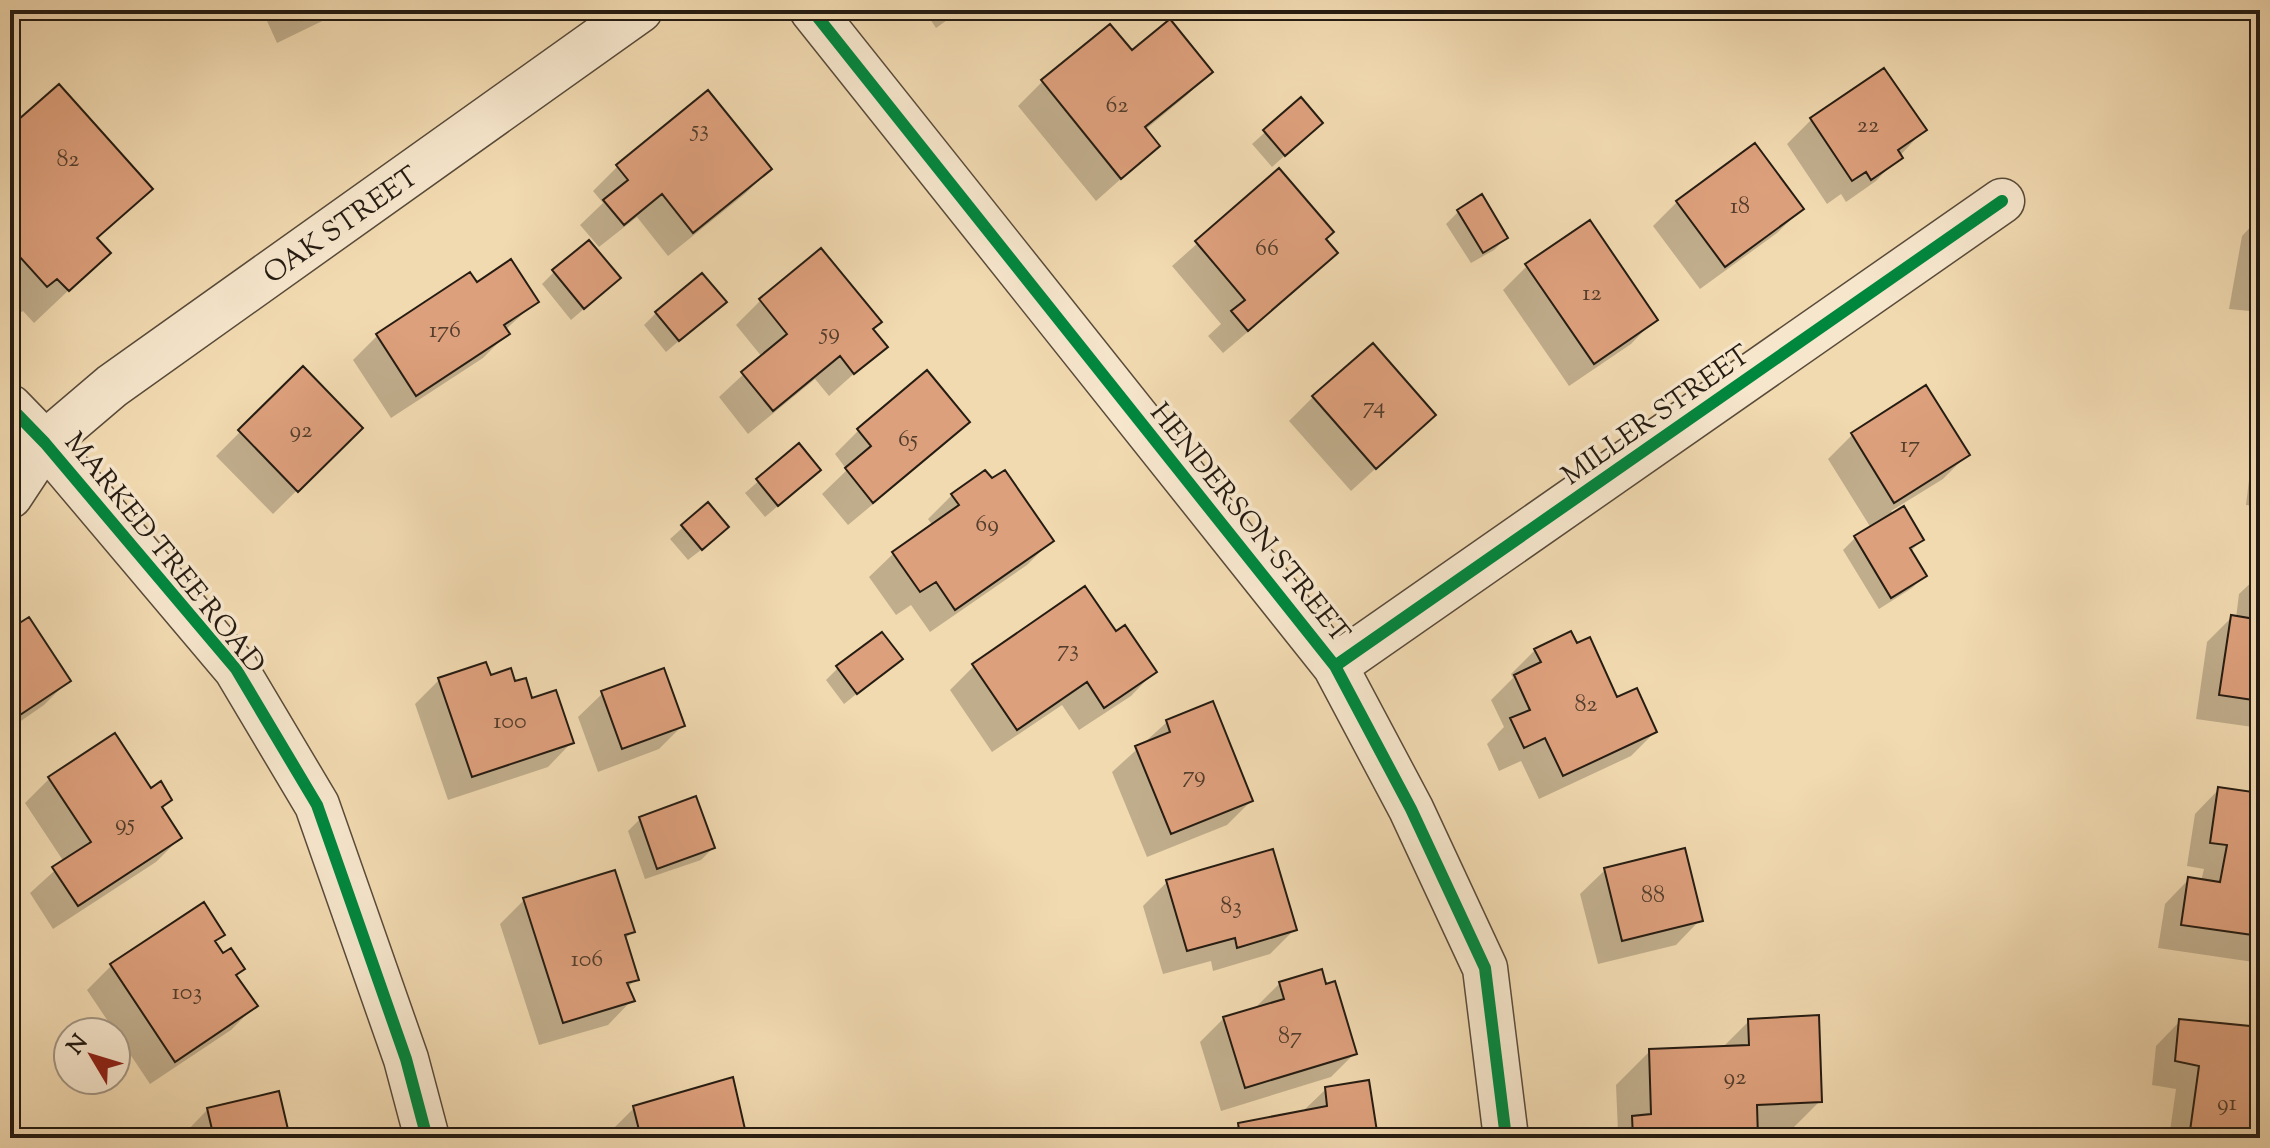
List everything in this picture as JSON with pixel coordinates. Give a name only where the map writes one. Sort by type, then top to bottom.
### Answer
[{"type":"street","name":"OAK STREET","points":[[10,496],[45,443],[112,386],[640,10]]},
{"type":"street","name":"HENDERSON STREET","points":[[812,10],[1335,666],[1411,809],[1485,968],[1506,1138]]},
{"type":"street","name":"MILLER STREET","points":[[1335,666],[2002,201]]},
{"type":"street","name":"MARKED TREE ROAD","points":[[10,407],[45,443],[236,669],[317,805],[406,1059],[427,1138]]},
{"type":"building","points":[[297,10],[323,10],[302,20]]},
{"type":"building","points":[[1170,19],[1213,72],[1145,127],[1160,146],[1121,179],[1041,80],[1110,24],[1132,50]]},
{"type":"building","points":[[1884,68],[1927,130],[1898,150],[1903,158],[1871,180],[1866,172],[1852,181],[1810,118]]},
{"type":"building","points":[[59,84],[153,189],[97,238],[111,253],[69,291],[57,279],[47,287],[10,246],[13,236],[10,233],[10,127]]},
{"type":"building","points":[[708,90],[772,169],[693,233],[662,194],[624,225],[603,200],[628,180],[616,165]]},
{"type":"building","points":[[1301,97],[1323,123],[1285,156],[1263,130]]},
{"type":"building","points":[[1755,143],[1804,209],[1725,267],[1676,201]]},
{"type":"building","points":[[1279,168],[1334,232],[1326,239],[1338,253],[1248,331],[1231,311],[1245,300],[1195,241]]},
{"type":"building","points":[[1482,194],[1508,238],[1483,253],[1457,210]]},
{"type":"building","points":[[1590,220],[1658,320],[1594,364],[1525,264]]},
{"type":"building","points":[[2260,239],[2260,286],[2252,285]]},
{"type":"building","points":[[589,240],[621,278],[584,309],[552,270]]},
{"type":"building","points":[[821,248],[882,322],[873,329],[888,347],[854,374],[840,356],[773,411],[741,372],[787,334],[759,299]]},
{"type":"building","points":[[511,259],[539,302],[504,325],[510,334],[416,396],[376,334],[470,272],[477,282]]},
{"type":"building","points":[[702,273],[727,302],[679,341],[655,312]]},
{"type":"building","points":[[1373,343],[1436,415],[1376,469],[1312,396]]},
{"type":"building","points":[[303,366],[363,428],[298,492],[238,430]]},
{"type":"building","points":[[927,370],[970,422],[873,503],[845,468],[871,446],[857,429]]},
{"type":"building","points":[[1926,385],[1970,455],[1894,503],[1851,433]]},
{"type":"building","points":[[799,443],[821,470],[778,506],[756,479]]},
{"type":"building","points":[[985,470],[992,478],[1005,470],[1054,541],[955,610],[936,582],[920,592],[892,552],[959,505],[951,494]]},
{"type":"building","points":[[708,502],[729,527],[702,550],[681,525]]},
{"type":"building","points":[[1904,506],[1924,540],[1910,548],[1927,576],[1891,598],[1854,536]]},
{"type":"building","points":[[1085,586],[1116,631],[1125,625],[1157,672],[1104,708],[1087,682],[1017,730],[972,664]]},
{"type":"building","points":[[2260,586],[2260,701],[2219,695],[2231,615],[2255,619]]},
{"type":"building","points":[[29,617],[71,681],[14,719],[19,727],[10,733],[10,629]]},
{"type":"building","points":[[1571,631],[1577,643],[1590,637],[1617,697],[1637,688],[1657,732],[1563,776],[1545,738],[1524,748],[1510,718],[1530,710],[1514,675],[1541,662],[1534,649]]},
{"type":"building","points":[[882,632],[903,659],[857,694],[836,666]]},
{"type":"building","points":[[486,662],[491,675],[511,668],[515,681],[526,678],[532,698],[556,690],[574,743],[472,777],[438,678]]},
{"type":"building","points":[[664,668],[685,726],[622,749],[601,691]]},
{"type":"building","points":[[1213,701],[1253,801],[1171,834],[1135,746],[1170,732],[1166,720]]},
{"type":"building","points":[[115,733],[151,788],[161,781],[172,800],[162,807],[182,838],[78,906],[52,867],[91,842],[48,777]]},
{"type":"building","points":[[2218,787],[2260,793],[2260,936],[2181,925],[2188,877],[2220,882],[2227,845],[2210,843]]},
{"type":"building","points":[[696,796],[715,848],[657,869],[639,817]]},
{"type":"building","points":[[1685,848],[1703,921],[1622,941],[1604,868]]},
{"type":"building","points":[[1273,849],[1297,930],[1237,948],[1235,938],[1187,951],[1166,880]]},
{"type":"building","points":[[615,870],[635,932],[625,935],[639,980],[627,983],[635,1001],[563,1023],[523,898]]},
{"type":"building","points":[[204,902],[225,935],[215,941],[223,953],[231,948],[245,969],[236,975],[258,1006],[175,1062],[110,964]]},
{"type":"building","points":[[1322,969],[1326,984],[1335,981],[1357,1054],[1245,1088],[1223,1017],[1284,999],[1279,982]]},
{"type":"building","points":[[1819,1015],[1822,1102],[1757,1105],[1758,1138],[1633,1138],[1632,1116],[1651,1114],[1649,1049],[1749,1045],[1748,1019]]},
{"type":"building","points":[[2179,1019],[2260,1027],[2260,1138],[2189,1138],[2199,1066],[2175,1061]]},
{"type":"building","points":[[733,1077],[747,1138],[641,1138],[633,1106]]},
{"type":"building","points":[[1369,1080],[1378,1138],[1231,1138],[1240,1137],[1238,1123],[1327,1106],[1325,1087]]},
{"type":"building","points":[[279,1091],[290,1138],[214,1138],[207,1108]]},
{"type":"cycle path","points":[[812,10],[1335,666],[1411,809],[1485,968],[1506,1138]]},
{"type":"cycle path","points":[[1335,666],[2002,201]]},
{"type":"cycle path","points":[[10,407],[45,443],[236,669],[317,805],[406,1059],[427,1138]]}]
